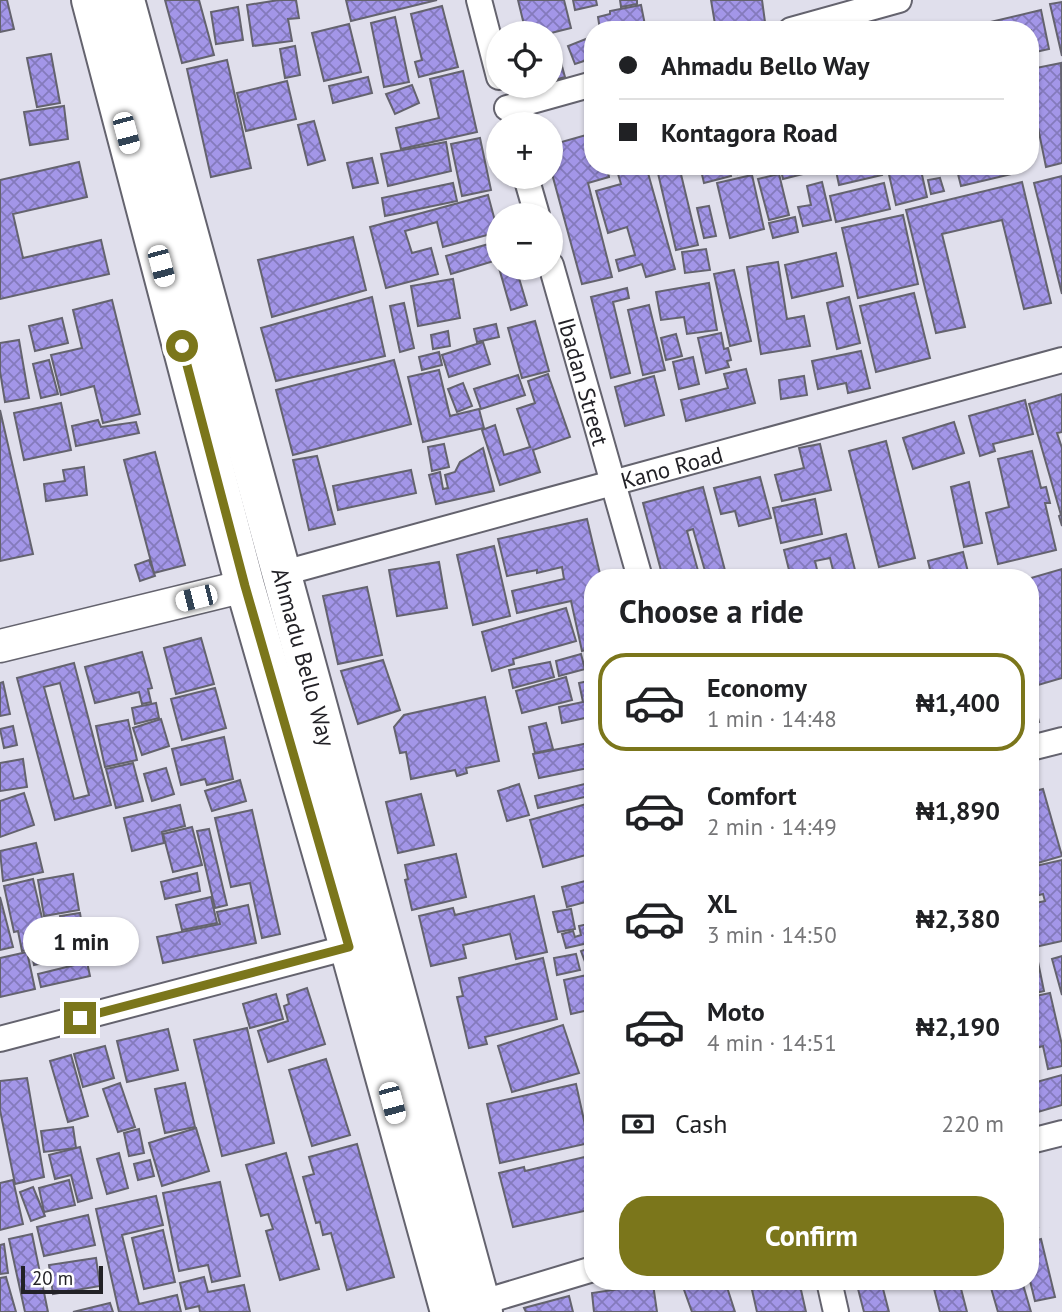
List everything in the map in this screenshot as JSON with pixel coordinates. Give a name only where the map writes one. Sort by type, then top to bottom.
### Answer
[{"type":"main road","name":"Ahmadu Bello Way","points":[[91,0],[245,586],[349,947],[471,1309]]},
{"type":"main road","name":"Ahmadu Bello Way","points":[[125,0],[280,574],[471,1309]]},
{"type":"street","points":[[479,0],[486,27]]},
{"type":"street","points":[[823,21],[899,0]]},
{"type":"street","points":[[506,106],[584,86]]},
{"type":"street","name":"Ibadan Street","points":[[555,280],[638,569]]},
{"type":"street","name":"Kano Road","points":[[280,574],[1062,360]]},
{"type":"street","points":[[0,646],[245,586]]},
{"type":"street","points":[[1039,746],[1062,740]]},
{"type":"street","points":[[0,1039],[349,947]]},
{"type":"street","points":[[1039,1140],[1062,1133]]},
{"type":"street","points":[[471,1309],[584,1272]]},
{"type":"street","points":[[830,1290],[836,1312]]},
{"type":"building","points":[[0,0],[7,0],[14,29],[0,32]]},
{"type":"building","points":[[165,0],[199,0],[214,55],[182,63]]},
{"type":"building","points":[[296,0],[299,18],[288,19],[292,41],[253,46],[247,5]]},
{"type":"building","points":[[346,0],[437,0],[351,21]]},
{"type":"building","points":[[518,0],[564,0],[571,28],[563,30],[563,21],[523,21]]},
{"type":"building","points":[[573,0],[596,0],[597,5],[575,10]]},
{"type":"building","points":[[620,0],[637,0],[637,4],[621,7]]},
{"type":"building","points":[[711,0],[762,0],[765,21],[714,21]]},
{"type":"building","points":[[1062,2],[1062,56],[1050,4]]},
{"type":"building","points":[[641,5],[644,21],[599,21],[598,17],[610,14],[610,11]]},
{"type":"building","points":[[442,6],[458,67],[419,77],[415,62],[422,60],[411,14]]},
{"type":"building","points":[[238,7],[243,40],[216,44],[211,12]]},
{"type":"building","points":[[1041,10],[1049,49],[1039,51],[1039,21],[994,21]]},
{"type":"building","points":[[395,17],[409,82],[384,87],[371,23]]},
{"type":"building","points":[[349,24],[361,72],[324,81],[312,33]]},
{"type":"building","points":[[584,40],[584,61],[575,64],[568,46]]},
{"type":"building","points":[[295,46],[300,75],[285,78],[280,49]]},
{"type":"building","points":[[51,54],[60,103],[37,107],[27,58]]},
{"type":"building","points":[[227,60],[251,168],[211,177],[187,69]]},
{"type":"building","points":[[1061,63],[1062,163],[1046,167],[1039,132],[1039,67]]},
{"type":"building","points":[[463,71],[477,132],[401,149],[396,128],[439,118],[430,79]]},
{"type":"building","points":[[368,77],[372,93],[333,103],[329,86]]},
{"type":"building","points":[[287,81],[296,119],[246,131],[237,93]]},
{"type":"building","points":[[412,85],[419,103],[395,114],[386,94]]},
{"type":"building","points":[[64,106],[68,139],[30,145],[24,112]]},
{"type":"building","points":[[314,121],[325,160],[308,165],[298,125]]},
{"type":"building","points":[[584,136],[584,175],[609,175],[588,183],[612,277],[582,284],[563,214],[563,203],[560,203],[556,189],[563,189],[563,142]]},
{"type":"building","points":[[480,138],[486,166],[486,189],[491,190],[462,196],[451,144]]},
{"type":"building","points":[[446,142],[451,171],[388,186],[381,154]]},
{"type":"building","points":[[372,158],[378,183],[353,188],[347,163]]},
{"type":"building","points":[[79,162],[87,197],[13,214],[23,258],[101,240],[109,274],[0,299],[0,180]]},
{"type":"building","points":[[618,175],[649,175],[675,269],[646,277],[642,264],[619,271],[616,260],[635,255],[627,227],[608,233],[596,191],[621,184]]},
{"type":"building","points":[[658,175],[681,175],[698,245],[676,250]]},
{"type":"building","points":[[702,175],[731,175],[731,176],[704,183]]},
{"type":"building","points":[[752,175],[764,229],[730,238],[717,183]]},
{"type":"building","points":[[779,175],[789,215],[769,220],[758,179]]},
{"type":"building","points":[[782,175],[799,175],[783,179]]},
{"type":"building","points":[[837,175],[882,175],[839,185]]},
{"type":"building","points":[[889,175],[922,175],[927,197],[896,205]]},
{"type":"building","points":[[958,175],[1007,175],[961,186]]},
{"type":"building","points":[[1062,176],[1062,294],[1034,183]]},
{"type":"building","points":[[940,178],[944,191],[931,194],[928,180]]},
{"type":"building","points":[[822,182],[831,220],[803,226],[798,207],[811,205],[807,186]]},
{"type":"building","points":[[1022,182],[1051,303],[1024,309],[1002,220],[942,234],[965,327],[936,333],[906,210]]},
{"type":"building","points":[[453,183],[457,201],[385,216],[382,198]]},
{"type":"building","points":[[884,183],[890,209],[836,222],[830,196]]},
{"type":"building","points":[[488,195],[490,203],[486,203],[486,235],[443,247],[437,222],[405,231],[412,253],[431,248],[438,274],[386,288],[370,227]]},
{"type":"building","points":[[709,206],[716,236],[704,238],[697,208]]},
{"type":"building","points":[[903,215],[918,284],[858,298],[842,228]]},
{"type":"building","points":[[795,217],[798,232],[773,238],[769,223]]},
{"type":"building","points":[[353,237],[366,290],[272,317],[258,260]]},
{"type":"building","points":[[486,245],[486,263],[451,274],[446,256]]},
{"type":"building","points":[[706,249],[710,270],[685,273],[682,252]]},
{"type":"building","points":[[836,253],[843,286],[792,298],[785,265]]},
{"type":"building","points":[[778,262],[787,319],[804,316],[810,346],[761,354],[747,267]]},
{"type":"building","points":[[734,270],[751,341],[730,346],[714,274]]},
{"type":"building","points":[[453,279],[460,318],[418,326],[411,286]]},
{"type":"building","points":[[502,280],[520,280],[527,305],[511,310]]},
{"type":"building","points":[[709,283],[717,330],[687,334],[684,317],[661,320],[656,292]]},
{"type":"building","points":[[627,288],[629,298],[613,302],[630,373],[611,378],[591,297]]},
{"type":"building","points":[[914,293],[930,358],[876,372],[860,306]]},
{"type":"building","points":[[372,297],[385,356],[276,381],[261,328]]},
{"type":"building","points":[[849,297],[860,343],[837,349],[827,303]]},
{"type":"building","points":[[112,300],[140,414],[103,423],[94,386],[61,395],[51,355],[82,348],[73,310]]},
{"type":"building","points":[[404,303],[414,348],[400,352],[390,306]]},
{"type":"building","points":[[649,305],[665,370],[643,375],[628,310]]},
{"type":"building","points":[[62,318],[68,343],[35,351],[29,326]]},
{"type":"building","points":[[535,321],[549,371],[522,378],[508,328]]},
{"type":"building","points":[[496,324],[499,337],[477,342],[474,329]]},
{"type":"building","points":[[448,331],[450,346],[433,349],[431,335]]},
{"type":"building","points":[[721,333],[724,349],[728,348],[731,360],[727,361],[729,367],[706,373],[698,338]]},
{"type":"building","points":[[676,334],[682,356],[666,360],[661,338]]},
{"type":"building","points":[[19,340],[29,398],[5,402],[0,371],[0,343]]},
{"type":"building","points":[[483,342],[490,364],[449,377],[442,355]]},
{"type":"building","points":[[861,351],[870,388],[848,393],[846,383],[818,389],[812,361]]},
{"type":"building","points":[[439,352],[442,365],[422,370],[419,357]]},
{"type":"building","points":[[693,357],[699,384],[679,389],[673,362]]},
{"type":"building","points":[[49,360],[58,394],[41,398],[33,364]]},
{"type":"building","points":[[394,360],[411,424],[293,455],[276,390]]},
{"type":"building","points":[[746,369],[755,403],[686,421],[681,400],[728,388],[724,374]]},
{"type":"building","points":[[439,370],[450,416],[479,409],[484,428],[423,442],[408,377]]},
{"type":"building","points":[[548,374],[570,437],[533,450],[540,472],[500,485],[482,430],[495,425],[504,455],[530,447],[517,409],[535,403],[528,381]]},
{"type":"building","points":[[518,375],[525,395],[481,409],[474,389]]},
{"type":"building","points":[[654,376],[664,415],[625,426],[615,387]]},
{"type":"building","points":[[804,376],[807,395],[781,399],[779,380]]},
{"type":"building","points":[[463,383],[472,406],[457,412],[448,389]]},
{"type":"building","points":[[1062,394],[1062,432],[1057,433],[1062,448],[1062,526],[1029,404]]},
{"type":"building","points":[[1025,400],[1033,434],[993,444],[995,451],[980,456],[969,416]]},
{"type":"building","points":[[61,403],[71,450],[24,460],[14,413]]},
{"type":"building","points":[[0,410],[33,554],[0,561]]},
{"type":"building","points":[[98,420],[101,427],[136,422],[139,433],[76,446],[72,426]]},
{"type":"building","points":[[954,422],[964,453],[913,469],[903,438]]},
{"type":"building","points":[[886,441],[915,558],[879,567],[849,451]]},
{"type":"building","points":[[444,444],[449,467],[432,471],[428,447]]},
{"type":"building","points":[[820,444],[831,490],[782,501],[775,475],[804,468],[799,448]]},
{"type":"building","points":[[483,448],[494,491],[436,504],[429,475],[440,472],[443,489],[448,488],[445,475],[455,472],[460,462]]},
{"type":"building","points":[[1032,451],[1041,488],[1046,487],[1050,503],[1045,503],[1056,550],[998,564],[986,513],[1009,507],[998,459]]},
{"type":"building","points":[[155,452],[185,565],[154,573],[124,460]]},
{"type":"building","points":[[317,456],[335,524],[309,530],[293,460]]},
{"type":"building","points":[[84,467],[87,495],[46,501],[44,484],[65,481],[63,470]]},
{"type":"building","points":[[411,470],[416,493],[338,510],[333,486]]},
{"type":"building","points":[[760,477],[771,518],[739,526],[735,511],[721,514],[714,488]]},
{"type":"building","points":[[969,482],[982,543],[964,547],[951,487]]},
{"type":"building","points":[[703,487],[725,569],[704,569],[693,529],[687,531],[698,569],[661,569],[643,503]]},
{"type":"building","points":[[815,499],[822,534],[781,543],[773,508]]},
{"type":"building","points":[[587,519],[599,569],[584,569],[584,650],[571,601],[517,613],[512,591],[564,579],[562,567],[507,576],[498,539]]},
{"type":"building","points":[[846,534],[855,569],[833,569],[830,558],[815,561],[817,569],[789,569],[784,550]]},
{"type":"building","points":[[494,546],[510,616],[473,625],[457,555]]},
{"type":"building","points":[[963,552],[967,569],[930,569],[928,561]]},
{"type":"building","points":[[149,560],[155,576],[140,581],[135,565]]},
{"type":"building","points":[[439,562],[447,608],[397,616],[389,570]]},
{"type":"building","points":[[1062,569],[1062,678],[1039,685],[1039,576]]},
{"type":"building","points":[[367,587],[382,655],[338,664],[323,596]]},
{"type":"building","points":[[566,608],[576,641],[513,659],[514,664],[492,671],[482,632]]},
{"type":"building","points":[[201,638],[214,684],[176,694],[164,648]]},
{"type":"building","points":[[142,652],[152,688],[148,689],[151,702],[142,704],[139,692],[95,703],[85,667]]},
{"type":"building","points":[[581,654],[584,669],[559,676],[556,661]]},
{"type":"building","points":[[383,660],[400,710],[358,724],[341,671]]},
{"type":"building","points":[[550,662],[554,677],[513,688],[509,670]]},
{"type":"building","points":[[74,663],[111,805],[55,820],[17,678]],"holes":[[[60,683],[89,795],[74,799],[44,687]]]},
{"type":"building","points":[[566,677],[572,700],[522,713],[516,691]]},
{"type":"building","points":[[3,682],[10,714],[0,716],[0,683]]},
{"type":"building","points":[[584,682],[584,718],[562,723],[559,707],[583,702],[579,683]]},
{"type":"building","points":[[215,688],[226,728],[182,740],[171,699]]},
{"type":"building","points":[[485,697],[499,761],[466,768],[467,773],[457,776],[455,770],[411,779],[406,752],[400,753],[394,727],[404,715]]},
{"type":"building","points":[[156,703],[159,718],[135,724],[132,708]]},
{"type":"building","points":[[161,719],[169,746],[142,755],[133,728]]},
{"type":"building","points":[[128,720],[137,760],[105,767],[96,726]]},
{"type":"building","points":[[546,723],[553,749],[535,753],[529,727]]},
{"type":"building","points":[[13,726],[17,745],[4,748],[0,729]]},
{"type":"building","points":[[224,737],[233,779],[207,785],[205,779],[181,785],[172,749]]},
{"type":"building","points":[[584,744],[584,769],[539,778],[533,754]]},
{"type":"building","points":[[23,759],[27,787],[0,791],[0,763]]},
{"type":"building","points":[[133,763],[143,801],[116,808],[106,769]]},
{"type":"building","points":[[166,768],[174,794],[152,801],[144,774]]},
{"type":"building","points":[[240,780],[246,801],[212,811],[205,791]]},
{"type":"building","points":[[519,784],[529,815],[507,821],[498,791]]},
{"type":"building","points":[[584,784],[584,797],[538,808],[535,796]]},
{"type":"building","points":[[1043,789],[1062,856],[1039,863],[1039,790]]},
{"type":"building","points":[[24,793],[34,825],[0,837],[0,801]]},
{"type":"building","points":[[421,794],[434,845],[398,853],[386,802]]},
{"type":"building","points":[[180,805],[185,826],[162,832],[164,843],[132,851],[124,818]]},
{"type":"building","points":[[584,805],[584,856],[543,867],[530,820]]},
{"type":"building","points":[[252,810],[280,934],[262,938],[250,883],[231,887],[215,818]]},
{"type":"building","points":[[192,827],[202,865],[173,872],[163,834]]},
{"type":"building","points":[[209,829],[227,905],[215,908],[197,831]]},
{"type":"building","points":[[36,843],[43,872],[3,881],[0,851]]},
{"type":"building","points":[[456,854],[466,897],[412,910],[405,880],[408,879],[405,865]]},
{"type":"building","points":[[1062,860],[1062,941],[1039,946],[1039,902],[1045,901],[1043,894],[1039,895],[1039,865]]},
{"type":"building","points":[[197,873],[200,891],[165,899],[161,882]]},
{"type":"building","points":[[73,874],[79,910],[44,916],[38,880]]},
{"type":"building","points":[[33,879],[52,961],[34,965],[31,949],[22,951],[18,931],[14,932],[4,886]]},
{"type":"building","points":[[584,881],[584,902],[567,907],[562,887]]},
{"type":"building","points":[[534,896],[547,952],[516,959],[510,934],[463,945],[466,958],[431,966],[419,916],[453,908],[455,915]]},
{"type":"building","points":[[0,897],[13,947],[0,950]]},
{"type":"building","points":[[211,897],[217,923],[182,930],[176,905]]},
{"type":"building","points":[[248,905],[256,943],[163,963],[157,937],[220,924],[217,912]]},
{"type":"building","points":[[571,909],[575,929],[558,932],[553,912]]},
{"type":"building","points":[[80,913],[87,959],[68,962],[60,916]]},
{"type":"building","points":[[584,925],[584,944],[566,948],[562,934],[573,931],[575,937],[581,935],[579,926]]},
{"type":"building","points":[[27,952],[35,989],[0,997],[0,958]]},
{"type":"building","points":[[576,954],[580,970],[557,975],[554,958]]},
{"type":"building","points":[[1062,956],[1062,995],[1052,959]]},
{"type":"building","points":[[543,958],[557,1019],[485,1037],[487,1044],[469,1048],[457,997],[463,996],[459,978]]},
{"type":"building","points":[[87,962],[90,976],[41,987],[38,974]]},
{"type":"building","points":[[1039,967],[1044,991],[1039,992]]},
{"type":"building","points":[[584,976],[584,1011],[571,1014],[564,980]]},
{"type":"building","points":[[307,988],[325,1044],[268,1062],[258,1031],[288,1021],[284,1006],[289,1004],[287,995]]},
{"type":"building","points":[[1050,993],[1062,1045],[1062,1066],[1048,1069],[1043,1046],[1039,1047],[1039,995]]},
{"type":"building","points":[[276,994],[283,1019],[250,1028],[243,1004]]},
{"type":"building","points":[[563,1025],[579,1073],[512,1092],[498,1046]]},
{"type":"building","points":[[247,1028],[274,1143],[222,1156],[194,1040]]},
{"type":"building","points":[[168,1029],[178,1070],[127,1082],[117,1041]]},
{"type":"building","points":[[105,1046],[114,1078],[83,1087],[74,1054]]},
{"type":"building","points":[[71,1055],[88,1116],[68,1122],[50,1061]]},
{"type":"building","points":[[326,1059],[350,1135],[312,1146],[289,1070]]},
{"type":"building","points":[[1062,1075],[1062,1105],[1039,1112],[1039,1081]]},
{"type":"building","points":[[27,1078],[44,1177],[15,1184],[0,1110],[0,1081]]},
{"type":"building","points":[[120,1083],[135,1127],[118,1132],[103,1089]]},
{"type":"building","points":[[185,1083],[195,1127],[165,1133],[155,1089]]},
{"type":"building","points":[[576,1084],[584,1120],[584,1144],[500,1163],[487,1104]]},
{"type":"building","points":[[73,1127],[76,1148],[44,1152],[41,1131]]},
{"type":"building","points":[[196,1128],[209,1171],[162,1186],[149,1143]]},
{"type":"building","points":[[139,1129],[144,1153],[129,1156],[124,1133]]},
{"type":"building","points":[[357,1144],[394,1277],[347,1290],[331,1233],[323,1235],[320,1222],[316,1223],[303,1177],[314,1174],[309,1157]]},
{"type":"building","points":[[80,1147],[92,1198],[78,1202],[71,1175],[55,1179],[49,1155]]},
{"type":"building","points":[[119,1153],[128,1188],[107,1194],[97,1159]]},
{"type":"building","points":[[286,1153],[319,1269],[280,1280],[266,1231],[273,1229],[268,1214],[261,1216],[246,1165]]},
{"type":"building","points":[[584,1157],[584,1211],[513,1227],[499,1173],[524,1167],[525,1171]]},
{"type":"building","points":[[150,1160],[154,1176],[138,1180],[134,1164]]},
{"type":"building","points":[[13,1180],[23,1224],[0,1230],[0,1183]]},
{"type":"building","points":[[69,1180],[75,1205],[44,1212],[39,1188]]},
{"type":"building","points":[[220,1182],[240,1276],[212,1282],[208,1265],[179,1271],[163,1193]]},
{"type":"building","points":[[33,1187],[45,1216],[31,1221],[20,1192]]},
{"type":"building","points":[[156,1196],[163,1225],[122,1235],[139,1304],[177,1295],[181,1312],[119,1312],[96,1209]]},
{"type":"building","points":[[88,1215],[95,1245],[44,1256],[37,1227]]},
{"type":"building","points":[[163,1230],[175,1282],[144,1289],[132,1238]]},
{"type":"building","points":[[32,1234],[48,1312],[25,1312],[9,1239]]},
{"type":"building","points":[[1039,1240],[1055,1297],[1035,1301],[1032,1290],[1039,1290]]},
{"type":"building","points":[[4,1244],[8,1273],[0,1274],[0,1245]]},
{"type":"building","points":[[96,1258],[100,1286],[53,1294],[49,1265]]},
{"type":"building","points":[[6,1277],[16,1312],[0,1312],[0,1278]]},
{"type":"building","points":[[204,1277],[208,1292],[244,1285],[250,1312],[200,1312],[199,1306],[186,1309],[180,1283]]},
{"type":"building","points":[[654,1290],[657,1312],[594,1312],[592,1293]]},
{"type":"building","points":[[684,1290],[728,1290],[735,1312],[692,1312]]},
{"type":"building","points":[[752,1290],[801,1290],[806,1312],[757,1312]]},
{"type":"building","points":[[858,1290],[883,1290],[889,1312],[864,1312]]},
{"type":"building","points":[[934,1290],[961,1290],[967,1312],[940,1312]]},
{"type":"building","points":[[992,1290],[1025,1290],[1031,1312],[998,1312]]},
{"type":"building","points":[[569,1296],[573,1312],[526,1312],[524,1308]]},
{"type":"building","points":[[110,1303],[113,1312],[73,1312]]},
{"type":"route","points":[[80,1018],[349,947],[245,586],[182,346]]}]
